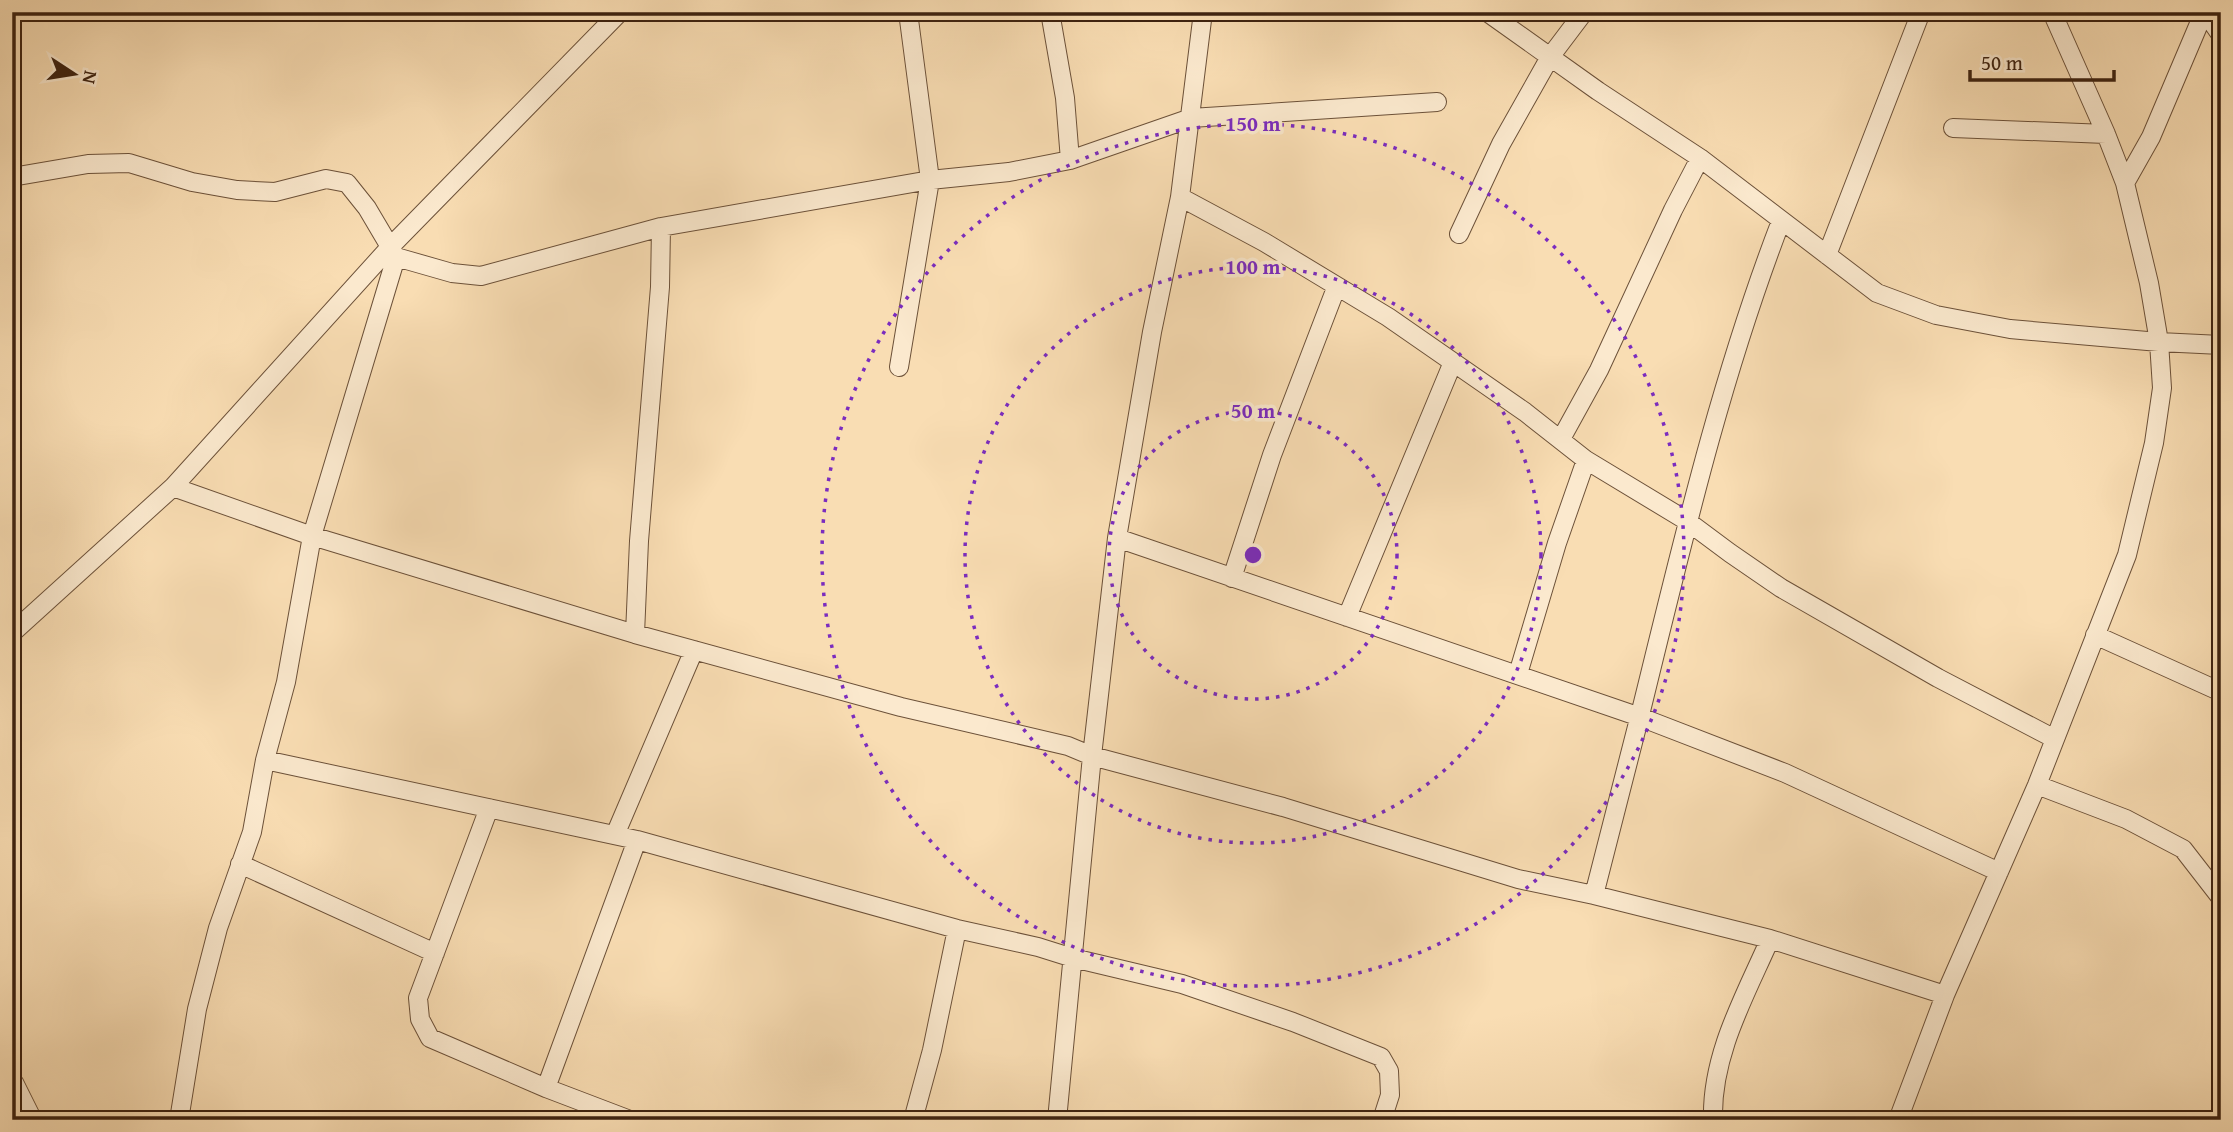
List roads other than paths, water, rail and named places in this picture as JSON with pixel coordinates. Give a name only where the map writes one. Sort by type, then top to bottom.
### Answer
[{"type":"street","points":[[12,633],[173,487],[620,12]]},
{"type":"street","points":[[899,367],[930,180],[908,12]]},
{"type":"street","points":[[1050,12],[1065,98],[1070,160]]},
{"type":"street","points":[[1057,1120],[1092,756],[1117,538],[1152,332],[1180,197],[1203,12]]},
{"type":"street","points":[[1487,12],[1700,158],[1877,293],[1936,315],[2010,329],[2221,345]]},
{"type":"street","points":[[1459,234],[1501,144],[1550,57],[1584,12]]},
{"type":"street","points":[[1827,255],[1921,12]]},
{"type":"street","points":[[1899,1120],[1945,995],[2037,785],[2127,555],[2154,443],[2162,388],[2159,342],[2149,283],[2125,183],[2052,12]]},
{"type":"street","points":[[2125,183],[2151,137],[2204,12]]},
{"type":"street","points":[[2204,12],[2221,35]]},
{"type":"street","points":[[12,177],[88,164],[129,163],[192,182],[237,190],[275,192],[326,179],[347,183],[367,208],[394,251],[452,273],[481,276],[661,227],[930,180],[1009,172],[1070,160],[1191,118],[1437,102]]},
{"type":"street","points":[[1953,128],[2106,134]]},
{"type":"street","points":[[1561,439],[1599,370],[1700,158]]},
{"type":"street","points":[[1180,197],[1264,242],[1388,317],[1561,439],[1586,460],[1687,521],[1781,587],[1938,678],[2055,738]]},
{"type":"street","points":[[1594,895],[1687,521],[1763,269],[1781,221]]},
{"type":"street","points":[[635,634],[639,541],[659,301],[661,227]]},
{"type":"street","points":[[179,1120],[197,1009],[218,928],[252,832],[265,760],[286,682],[312,536],[394,251]]},
{"type":"street","points":[[1233,578],[1272,455],[1336,288]]},
{"type":"street","points":[[1347,617],[1453,362]]},
{"type":"street","points":[[1518,674],[1557,542],[1586,460]]},
{"type":"street","points":[[173,487],[312,536],[635,634],[901,707],[1068,746],[1092,756],[1283,807],[1518,878],[1770,939],[1945,995]]},
{"type":"street","points":[[1117,538],[1640,717],[1785,773],[1999,872]]},
{"type":"street","points":[[2095,635],[2221,692]]},
{"type":"street","points":[[615,835],[694,650]]},
{"type":"street","points":[[265,760],[637,840],[957,929],[1182,984],[1293,1022],[1381,1057],[1389,1071],[1390,1095],[1382,1120]]},
{"type":"street","points":[[2037,785],[2126,819],[2183,849],[2221,898]]},
{"type":"street","points":[[489,808],[418,998],[420,1019],[430,1038],[630,1120]]},
{"type":"street","points":[[546,1087],[637,840]]},
{"type":"street","points":[[240,864],[435,953]]},
{"type":"street","points":[[913,1120],[932,1050],[957,929]]},
{"type":"street","points":[[1713,1120],[1713,1095],[1720,1057],[1770,939]]},
{"type":"street","points":[[12,1084],[30,1120]]}]
